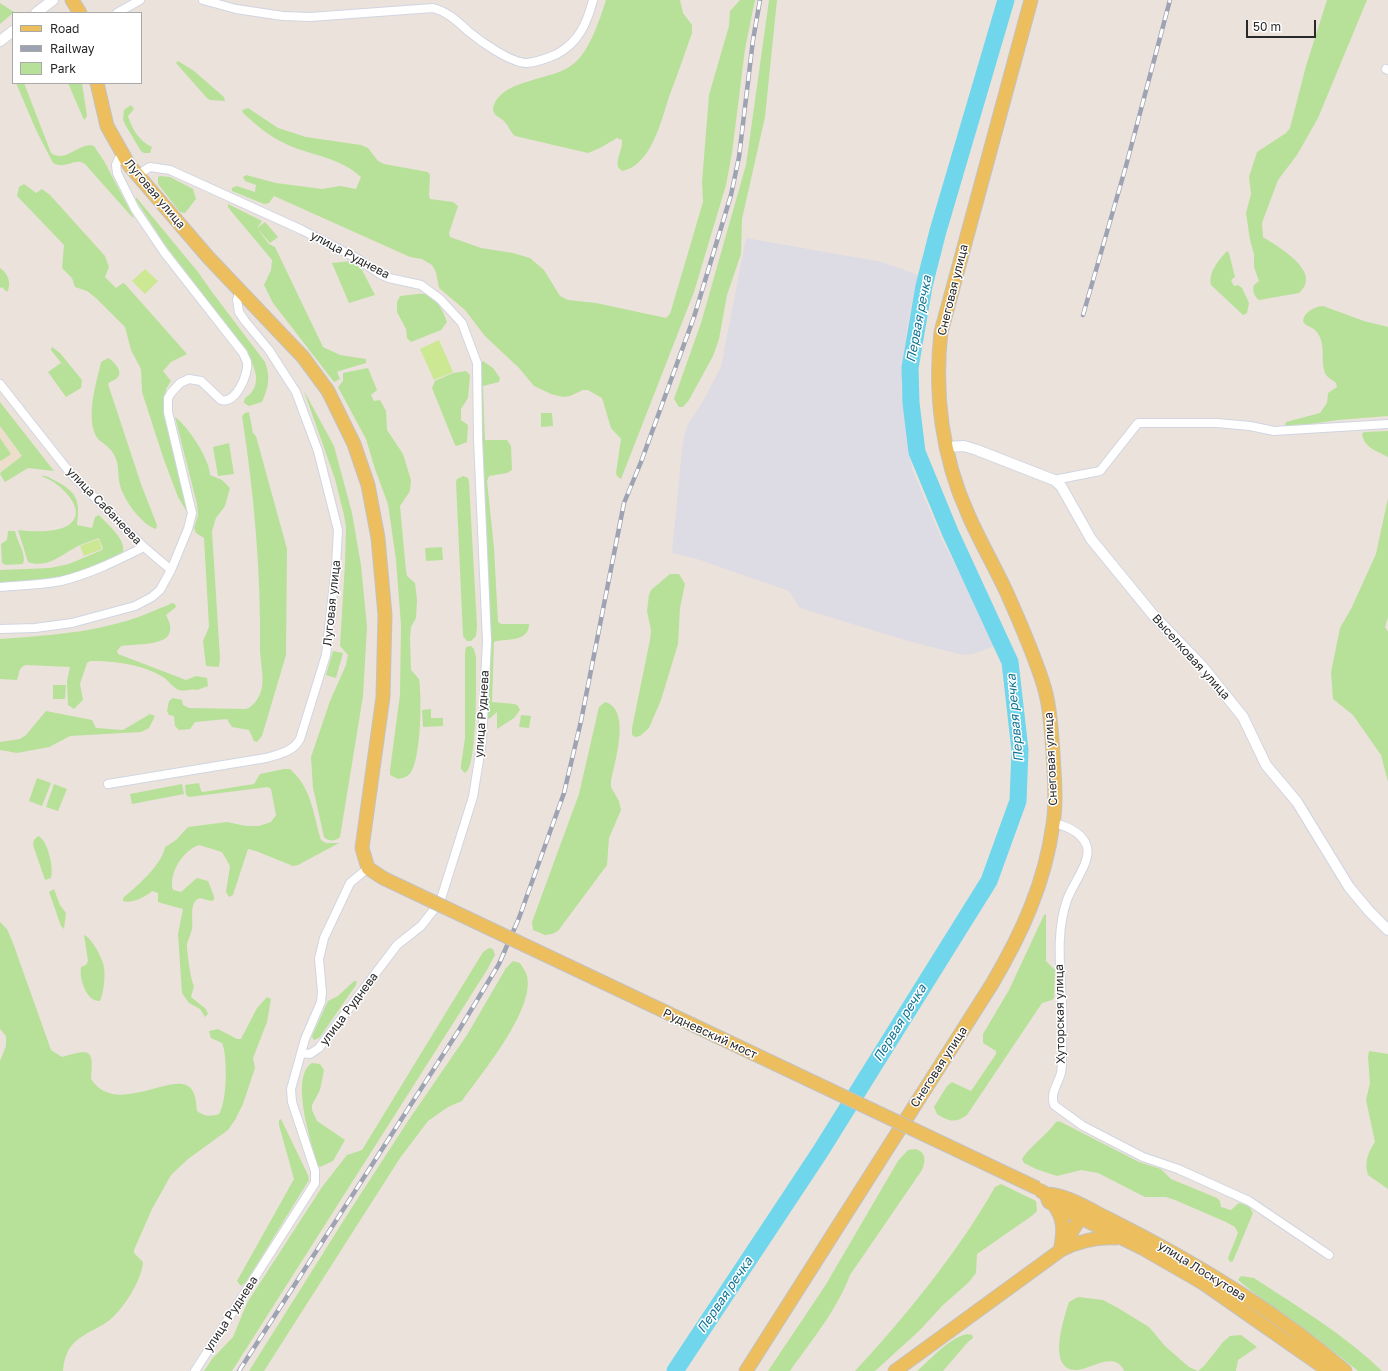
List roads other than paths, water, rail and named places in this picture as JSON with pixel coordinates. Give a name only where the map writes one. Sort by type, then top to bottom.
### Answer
[{"type":"main road","points":[[72,0],[79,12]]},
{"type":"main road","name":"Снеговая улица","points":[[746,1371],[1012,950],[1039,889],[1054,823],[1054,771],[1051,732],[1042,681],[1006,592],[967,512],[954,477],[946,447],[938,389],[938,359],[941,332],[1031,0]]},
{"type":"main road","name":"Луговая улица","points":[[97,84],[107,126],[121,154],[137,175],[208,257],[303,357],[328,390],[354,444],[368,485],[378,538],[385,615],[383,697],[362,840],[362,848],[368,868]]},
{"type":"main road","name":"Рудневский мост","points":[[368,868],[383,878],[1041,1191]]},
{"type":"main road","name":"улица Лоскутова","points":[[1041,1191],[1049,1202],[1054,1205],[1082,1212],[1154,1241],[1207,1272],[1288,1327],[1345,1371]]},
{"type":"main road","name":"улица Лоскутова","points":[[1041,1191],[1053,1194],[1122,1238],[1153,1253],[1203,1283],[1329,1371]]},
{"type":"main road","points":[[1054,1205],[1061,1215],[1063,1223],[1060,1250]]},
{"type":"main road","points":[[1060,1250],[1082,1212]]},
{"type":"main road","points":[[895,1371],[1060,1250],[1076,1242],[1102,1237],[1122,1238]]},
{"type":"street","points":[[37,12],[53,0]]},
{"type":"street","points":[[119,12],[140,0]]},
{"type":"street","points":[[203,0],[236,9],[283,16],[310,17],[407,9],[437,9],[450,14],[470,32],[497,52],[527,63],[548,58],[568,48],[580,35],[593,0]]},
{"type":"street","points":[[0,41],[12,32]]},
{"type":"street","points":[[0,629],[35,628],[72,623],[135,606],[152,597],[160,590],[167,581],[188,529],[192,513],[168,412],[168,398],[180,383],[195,379],[201,381],[221,400],[228,400],[237,392],[243,382],[247,362],[243,353],[164,252],[135,209],[117,173],[116,165],[121,154]]},
{"type":"street","name":"улица Руднева","points":[[137,175],[150,167],[170,170],[302,230],[358,259],[380,274],[421,285],[440,299],[462,323],[477,363],[478,439],[487,641],[482,741],[473,797],[440,902],[421,926],[397,945],[319,1048],[310,1054],[301,1053],[291,1089],[292,1102],[313,1163],[316,1177],[315,1184],[195,1371]]},
{"type":"street","name":"Луговая улица","points":[[108,784],[266,758],[289,750],[296,745],[300,739],[326,655],[336,565],[338,530],[336,518],[318,451],[296,392],[269,350],[244,321],[239,312],[237,300],[240,289]]},
{"type":"street","name":"улица Сабанеева","points":[[0,384],[71,474],[144,547],[110,563],[66,579],[0,587]]},
{"type":"street","points":[[1054,480],[1100,471],[1138,423],[1217,423],[1250,426],[1274,431],[1388,424]]},
{"type":"street","name":"Выселковая улица","points":[[946,447],[964,446],[977,450],[1054,480],[1066,492],[1092,539],[1154,616],[1202,666],[1243,718],[1266,764],[1297,802],[1349,887],[1369,912],[1388,930]]},
{"type":"street","points":[[144,547],[171,570]]},
{"type":"street","name":"Хуторская улица","points":[[1054,823],[1067,828],[1084,840],[1087,848],[1087,858],[1066,901],[1061,929],[1058,963],[1062,1005],[1062,1060],[1061,1074],[1054,1088],[1054,1105],[1083,1126],[1143,1157],[1178,1169],[1249,1202],[1329,1255]]},
{"type":"street","points":[[301,1053],[305,1039],[321,1002],[319,958],[326,932],[350,883],[368,868]]},
{"type":"waterway","name":"Первая речка","points":[[675,1371],[820,1152],[989,881],[1018,801],[1020,750],[1010,662],[950,532],[917,452],[911,403],[910,368],[924,286],[938,231],[1006,0]]},
{"type":"railway","points":[[239,1371],[459,1030],[499,964],[519,918],[564,793],[581,721],[624,503],[641,462],[694,317],[731,195],[739,157],[753,40],[760,0]]},
{"type":"railway","points":[[1083,315],[1126,166],[1170,0]]}]
